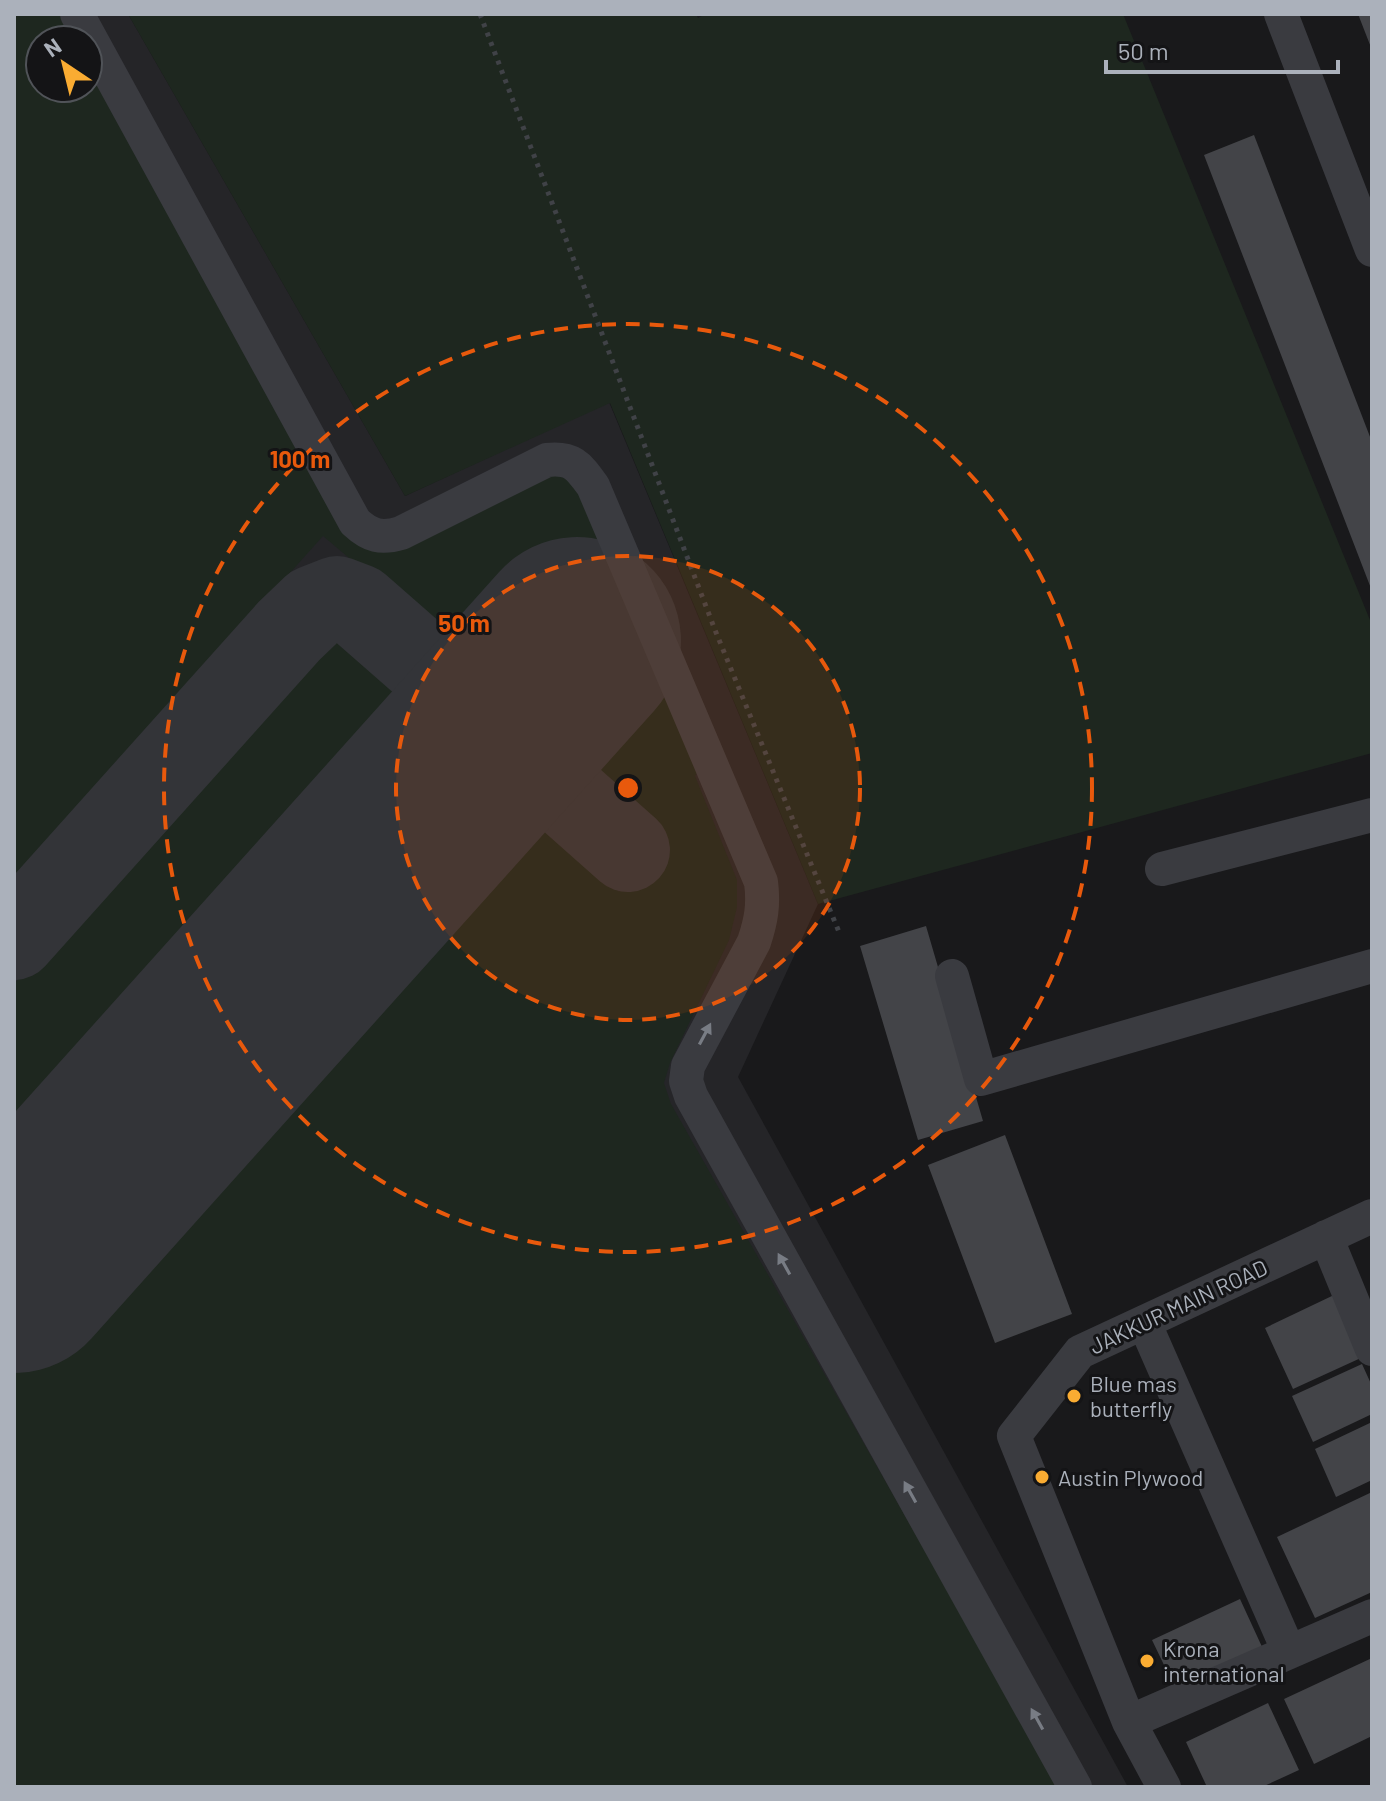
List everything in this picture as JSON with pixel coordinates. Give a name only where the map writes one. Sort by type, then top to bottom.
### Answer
[{"type":"street","points":[[77,14],[355,522],[366,532],[384,538],[401,533],[547,460],[562,458],[579,467],[593,486],[761,882],[764,902],[754,942],[688,1066],[686,1081],[691,1096],[1075,1787]]},
{"type":"street","points":[[1281,14],[1372,250]]},
{"type":"street","points":[[1162,869],[1372,815]]},
{"type":"street","points":[[952,976],[981,1079],[1372,966]]},
{"type":"street","name":"JAKKUR MAIN ROAD","points":[[1164,1787],[1129,1722],[1014,1436],[1080,1352],[1372,1216]]},
{"type":"street","points":[[1326,1237],[1372,1349]]},
{"type":"street","points":[[1144,1322],[1289,1652]]},
{"type":"street","points":[[1129,1722],[1372,1616]]},
{"type":"path","points":[[480,14],[715,630],[839,932]]},
{"type":"shaded area","points":[[14,14],[128,14],[405,496],[609,402],[818,904],[738,1077],[1128,1787],[14,1787]]},
{"type":"shaded area","points":[[14,14],[66,14],[71,24],[24,24],[24,104],[104,104],[104,83],[353,537],[553,472],[575,484],[701,766],[695,776],[737,880],[737,907],[729,940],[670,1063],[664,1083],[671,1104],[1059,1787],[14,1787],[14,1337],[499,796],[519,798],[619,892],[658,832],[556,740],[559,726],[614,662],[543,597],[522,625],[506,637],[471,644],[445,639],[323,536],[14,881]]},
{"type":"shaded area","points":[[128,14],[696,14],[698,18],[705,14],[1123,14],[1372,625],[1372,753],[818,904],[610,403],[405,496]]},
{"type":"shaded area","points":[[328,638],[346,641],[417,709],[424,722],[422,736],[14,1190],[14,984],[310,652]]},
{"type":"building","points":[[1358,14],[1372,14],[1372,50]]},
{"type":"building","points":[[1254,135],[1372,442],[1372,591],[1204,155]]},
{"type":"building","points":[[926,926],[983,1121],[918,1140],[860,946]]},
{"type":"building","points":[[1005,1135],[1072,1314],[995,1343],[928,1165]]},
{"type":"building","points":[[1334,1295],[1363,1357],[1293,1389],[1265,1328]]},
{"type":"building","points":[[1362,1364],[1372,1386],[1372,1414],[1313,1442],[1292,1396]]},
{"type":"building","points":[[1372,1422],[1372,1480],[1336,1497],[1315,1449]]},
{"type":"building","points":[[1372,1492],[1372,1592],[1315,1618],[1277,1537]]},
{"type":"building","points":[[1240,1599],[1263,1649],[1176,1690],[1152,1640]]},
{"type":"building","points":[[1372,1658],[1372,1736],[1314,1764],[1284,1699]]},
{"type":"building","points":[[1268,1703],[1299,1770],[1262,1787],[1207,1787],[1186,1742]]},
{"type":"taxiway","points":[[14,938],[289,631],[314,607],[337,598],[358,606],[471,705],[478,732],[472,759]]},
{"type":"taxiway","points":[[472,759],[497,747],[514,751],[628,850]]},
{"type":"runway","points":[[14,1269],[577,641]]},
{"type":"place","name":"Blue mas butterfly","points":[[1074,1396]]},
{"type":"place","name":"Austin Plywood","points":[[1042,1477]]},
{"type":"place","name":"Krona international","points":[[1147,1661]]}]
